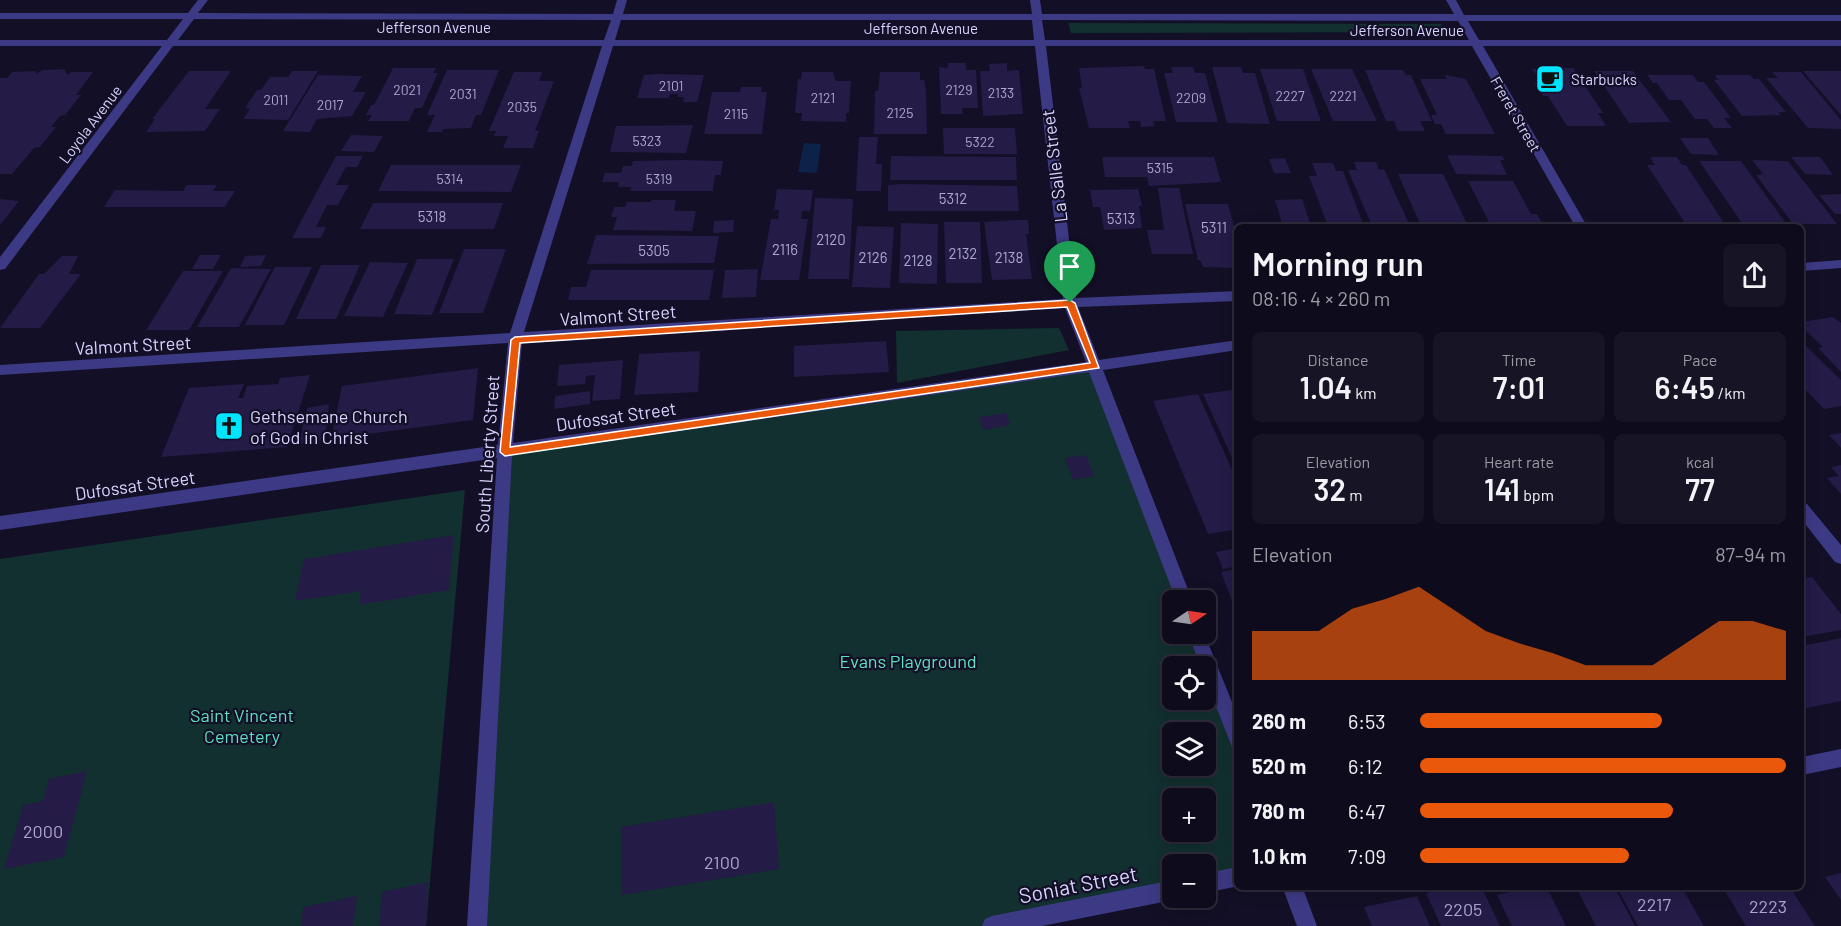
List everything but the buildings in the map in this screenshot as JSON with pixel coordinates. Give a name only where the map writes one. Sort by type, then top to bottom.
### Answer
[{"type":"street","name":"Loyola Avenue","points":[[0,266],[203,0]]},
{"type":"street","name":"South Liberty Street","points":[[477,926],[505,452],[515,340],[622,0]]},
{"type":"street","name":"La Salle Street","points":[[1035,0],[1070,303],[1180,590]]},
{"type":"street","name":"Freret Street","points":[[1451,0],[1580,224]]},
{"type":"street","name":"Jefferson Avenue","points":[[0,16],[1841,18]]},
{"type":"street","name":"Jefferson Avenue","points":[[0,43],[609,41],[1476,45],[1841,43]]},
{"type":"street","points":[[1804,267],[1841,264]]},
{"type":"street","name":"Valmont Street","points":[[0,370],[515,340],[1070,303],[1234,296]]},
{"type":"street","name":"Dufossat Street","points":[[0,523],[1234,346]]},
{"type":"street","points":[[1804,511],[1841,557]]},
{"type":"street","points":[[1201,644],[1234,730]]},
{"type":"street","points":[[1804,766],[1841,758]]},
{"type":"street","points":[[1216,881],[1234,878]]},
{"type":"street","points":[[1294,890],[1307,926]]},
{"type":"street","name":"Soniat Street","points":[[992,926],[1162,892]]},
{"type":"green space","points":[[1068,23],[1441,24],[1447,32],[1071,33]]},
{"type":"green space","points":[[1059,328],[1069,350],[897,383],[896,331]]},
{"type":"green space","name":"Evans Playground","points":[[1095,366],[1180,590],[1162,590],[1162,644],[1200,644],[1205,656],[1162,656],[1162,710],[1216,710],[1216,686],[1234,733],[1234,878],[1216,881],[1216,854],[1162,854],[1162,892],[992,926],[477,926],[505,452]]},
{"type":"green space","name":"Saint Vincent Cemetery","points":[[465,490],[426,926],[0,926],[0,559]]},
{"type":"water","points":[[804,143],[821,144],[817,173],[798,172]]},
{"type":"place","name":"Starbucks","points":[[1550,79]]},
{"type":"place","name":"Gethsemane Church of God in Christ","points":[[229,426]]},
{"type":"route","points":[[1070,303],[1095,366],[505,452],[515,340],[1070,303]]}]
